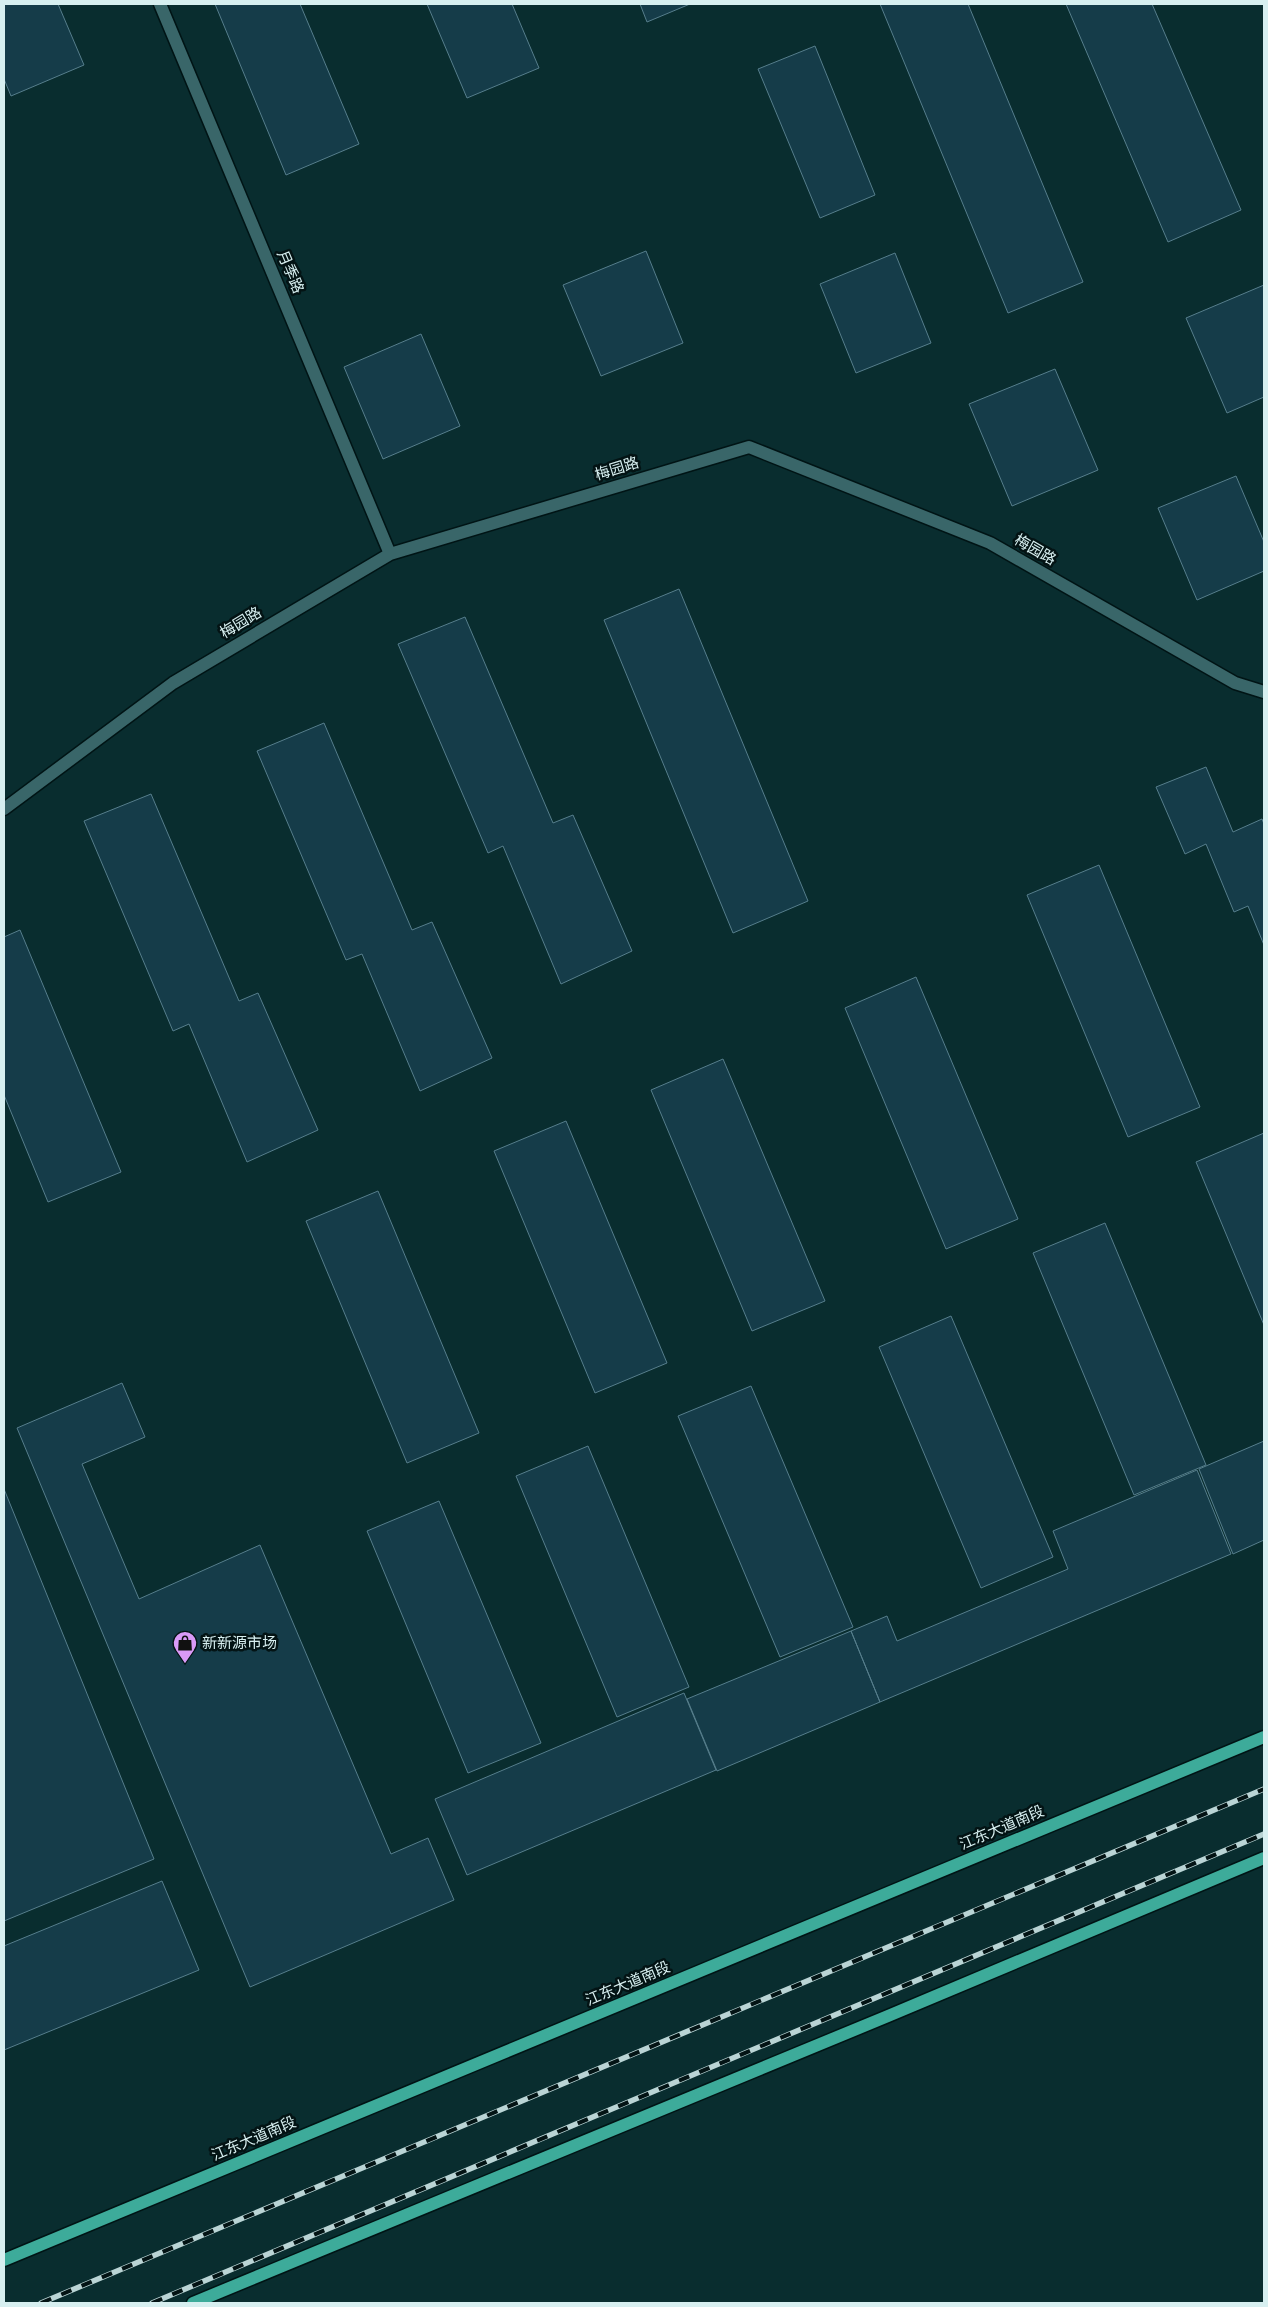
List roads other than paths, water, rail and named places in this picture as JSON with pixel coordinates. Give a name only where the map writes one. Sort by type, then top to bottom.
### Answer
[{"type":"main road","name":"江东大道南段","points":[[4,2260],[1264,1737]]},
{"type":"main road","points":[[193,2303],[888,2016],[1264,1858]]},
{"type":"street","name":"月季路","points":[[160,4],[390,554]]},
{"type":"street","name":"梅园路","points":[[4,809],[173,683],[390,554],[748,447],[990,543],[1235,683],[1264,692]]},
{"type":"railway","points":[[41,2303],[1264,1789]]},
{"type":"railway","points":[[152,2303],[1264,1834]]},
{"type":"place","name":"新新源市场","points":[[185,1664]]}]
